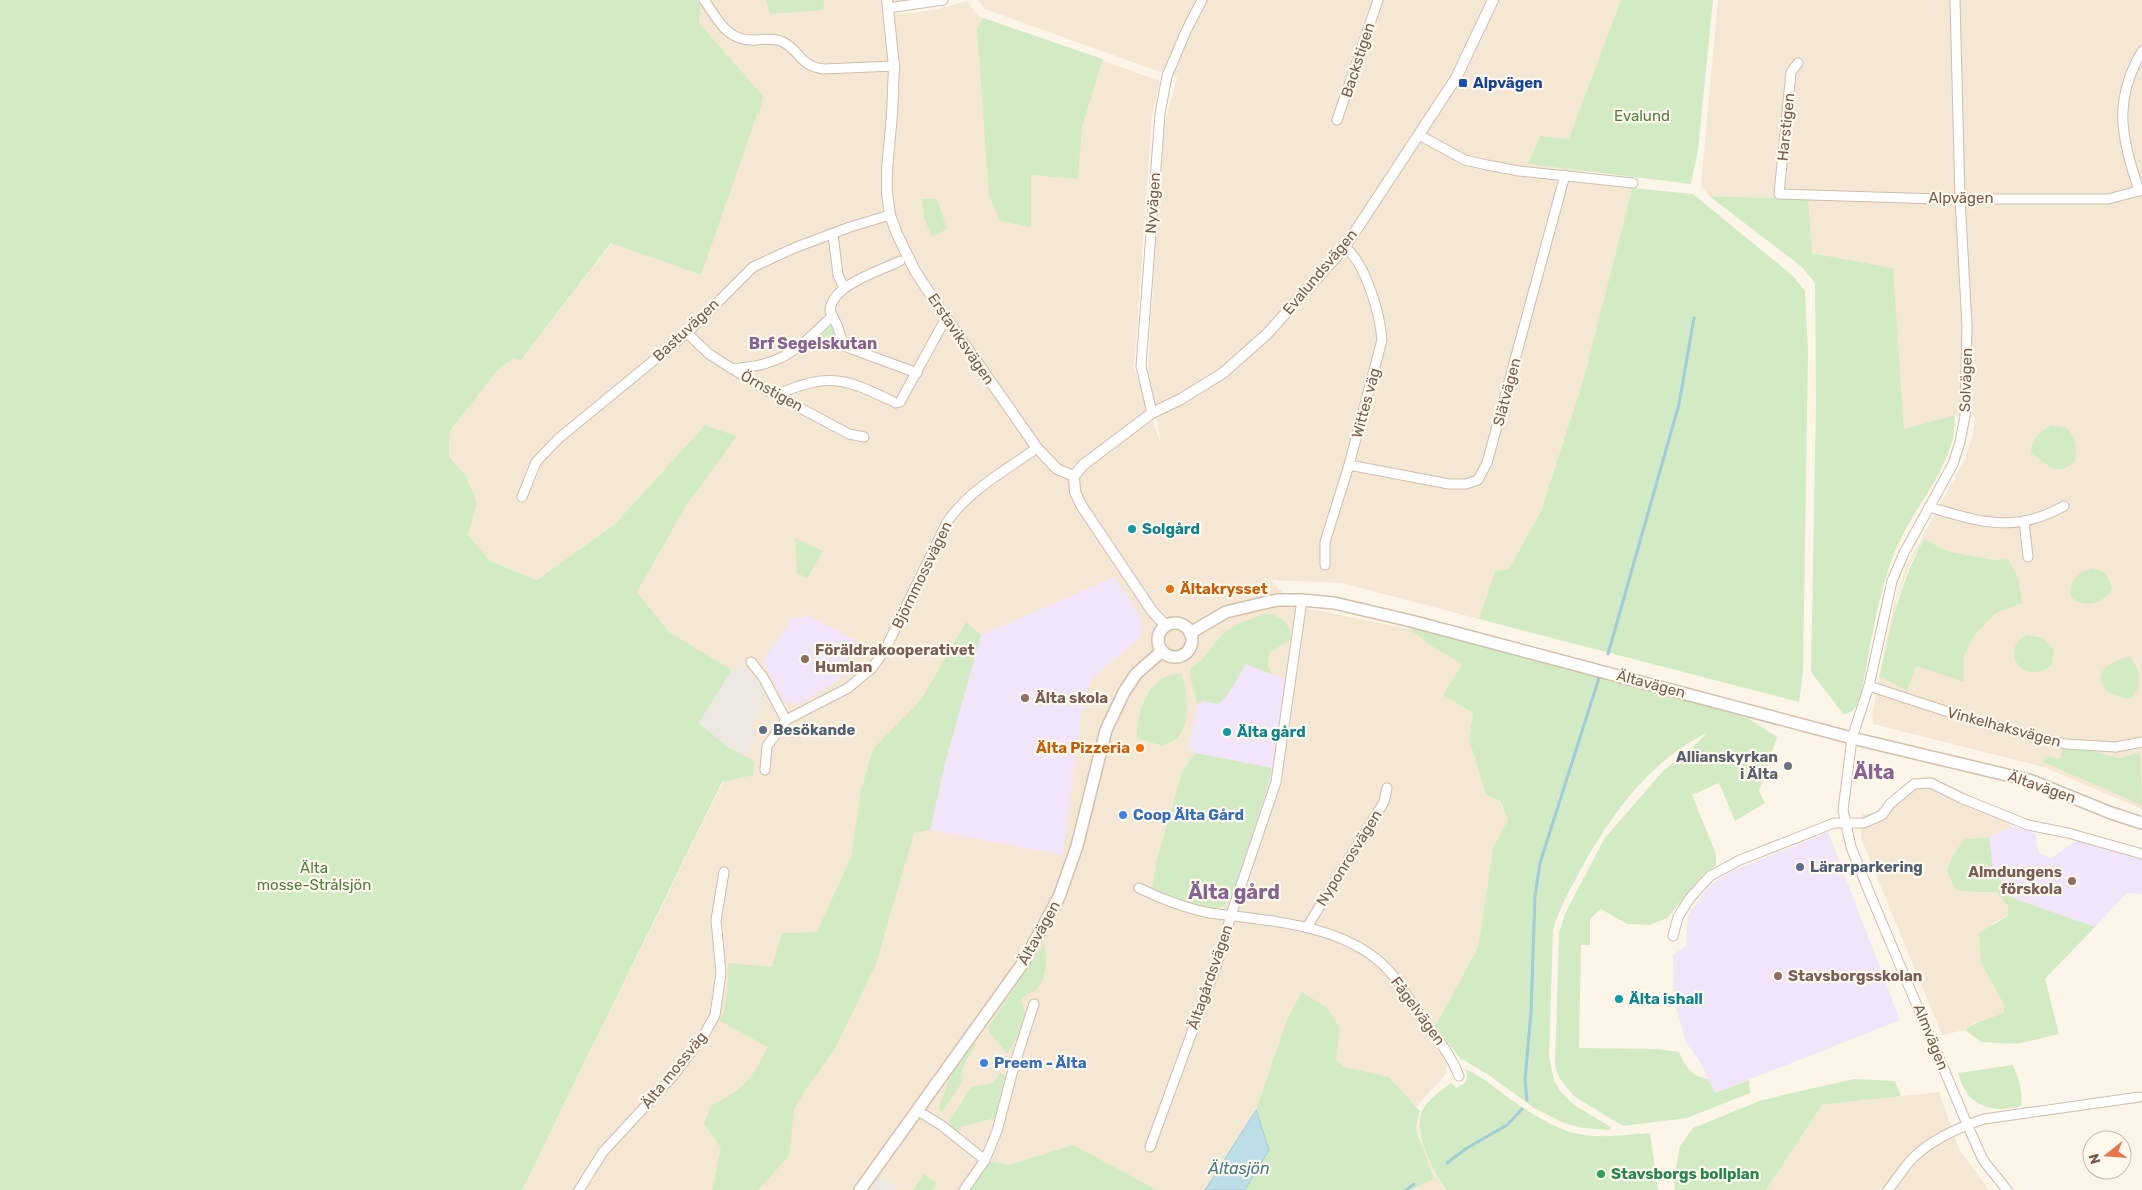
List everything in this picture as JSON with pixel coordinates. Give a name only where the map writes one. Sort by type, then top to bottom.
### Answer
[{"type":"main road","name":"Ältavägen","points":[[1190,633],[1226,612],[1277,600],[1334,603],[1411,621],[1852,738],[2032,781],[2142,823]]},
{"type":"main road","points":[[1179,624],[1185,626],[1190,633],[1192,642],[1184,655],[1174,657],[1162,651],[1158,644],[1159,635],[1166,626],[1179,624]]},
{"type":"main road","name":"Ältavägen","points":[[860,1190],[1023,963],[1059,897],[1077,846],[1106,730],[1124,692],[1136,674],[1162,651]]},
{"type":"main road","name":"Ältavägen","points":[[2111,812],[2142,830]]},
{"type":"street","points":[[704,0],[717,21],[735,38],[742,41],[780,40],[814,68],[894,66]]},
{"type":"street","points":[[887,4],[943,0]]},
{"type":"street","name":"Nyvägen","points":[[1152,413],[1141,366],[1160,114],[1167,76],[1186,31],[1202,0]]},
{"type":"street","name":"Backstigen","points":[[1337,120],[1378,0]]},
{"type":"street","name":"Evalundsvägen","points":[[1074,476],[1083,464],[1152,413],[1181,399],[1223,373],[1267,334],[1345,247],[1456,78],[1493,0]]},
{"type":"street","name":"Solvägen","points":[[1852,738],[1869,686],[1892,581],[1904,553],[1953,464],[1965,416],[1967,334],[1960,198],[1955,0]]},
{"type":"street","name":"Erstaviksvägen","points":[[887,4],[894,66],[887,170],[890,215],[912,264],[946,318],[1037,448],[1057,469],[1074,476]]},
{"type":"street","points":[[2141,191],[2125,139],[2122,100],[2132,68],[2142,51]]},
{"type":"street","name":"Harstigen","points":[[1780,194],[1792,72],[1798,63]]},
{"type":"street","points":[[1419,135],[1465,160],[1519,171],[1633,183]]},
{"type":"street","name":"Slätvägen","points":[[1349,466],[1449,484],[1466,484],[1478,480],[1487,463],[1565,175]]},
{"type":"street","name":"Alpvägen","points":[[1780,194],[1938,199],[2108,200],[2141,191]]},
{"type":"street","name":"Bastuvägen","points":[[522,497],[536,462],[558,439],[686,333],[753,267],[794,248],[850,227],[890,215]]},
{"type":"street","points":[[833,234],[838,275],[844,288]]},
{"type":"street","name":"Wittes väg","points":[[1325,565],[1325,542],[1349,466],[1382,340],[1381,326],[1360,265],[1352,252],[1345,247]]},
{"type":"street","points":[[900,261],[844,288],[831,304],[832,316],[837,324],[844,346],[917,373]]},
{"type":"street","points":[[732,369],[766,364],[775,360],[808,340],[832,316]]},
{"type":"street","points":[[777,395],[811,382],[845,381],[896,403],[900,402],[946,318]]},
{"type":"street","name":"Örnstigen","points":[[686,333],[709,354],[732,369],[849,434],[864,437]]},
{"type":"street","name":"Björnmossvägen","points":[[765,770],[767,746],[786,720],[848,688],[872,668],[885,650],[947,522],[956,509],[994,478],[1037,448]]},
{"type":"street","points":[[1074,476],[1075,492],[1081,506],[1152,611],[1166,626]]},
{"type":"street","points":[[1929,507],[1974,520],[2011,524],[2046,516],[2064,506]]},
{"type":"street","points":[[2024,521],[2028,558]]},
{"type":"street","name":"Ältagårdsvägen","points":[[1150,1147],[1218,961],[1231,915],[1276,782],[1302,600]]},
{"type":"street","points":[[751,662],[763,677],[786,720]]},
{"type":"street","name":"Vinkelhaksvägen","points":[[1869,686],[1980,722],[2066,744],[2116,747],[2142,742]]},
{"type":"street","name":"Almvägen","points":[[1852,738],[1843,810],[1851,847],[1967,1124],[1984,1160],[2007,1190]]},
{"type":"street","points":[[1673,936],[1678,917],[1690,898],[1710,876],[1771,848],[1809,835],[1834,823],[1864,823],[1882,815],[1890,804],[1914,784],[1931,783],[1960,798],[2028,825],[2068,833],[2142,854]]},
{"type":"street","name":"Nyponrosvägen","points":[[1307,927],[1384,802],[1387,788]]},
{"type":"street","name":"Älta mossväg","points":[[579,1190],[604,1152],[673,1076],[704,1035],[715,1014],[721,973],[716,920],[724,872]]},
{"type":"street","name":"Fågelvägen","points":[[1139,888],[1153,895],[1208,912],[1307,927],[1337,936],[1366,952],[1390,971],[1451,1056],[1459,1076]]},
{"type":"street","points":[[964,1190],[985,1160],[997,1131],[1014,1066],[1034,1004]]},
{"type":"street","points":[[1888,1190],[1913,1157],[1926,1147],[1967,1124],[1984,1119],[2139,1098]]},
{"type":"street","points":[[918,1111],[985,1160]]},
{"type":"shaded area","points":[[697,0],[909,0],[896,2],[879,9],[901,14],[934,10],[967,1],[978,16],[1160,81],[1152,115],[1134,368],[1161,444],[1148,368],[1163,130],[1177,78],[985,9],[978,0],[1642,0],[1581,182],[1632,188],[1585,374],[1541,511],[1509,569],[1495,571],[1479,619],[1342,583],[1270,580],[1296,606],[1409,629],[1430,645],[1462,664],[1473,713],[1469,739],[1508,819],[1493,848],[1478,948],[1438,1024],[1429,1034],[1447,1058],[1446,1074],[1417,1106],[1419,1135],[1436,1176],[1447,1190],[1245,1190],[1268,1150],[1256,1110],[1205,1190],[522,1190],[723,782],[753,761],[729,748],[732,670],[669,632],[637,592],[686,506],[737,436],[705,425],[614,525],[537,580],[490,561],[467,535],[477,503],[449,457],[450,431],[497,371],[514,358],[522,359],[612,243],[701,275],[714,65],[722,51],[699,23],[701,5]]},
{"type":"shaded area","points":[[1718,0],[2142,0],[2142,809],[2044,767],[1873,724],[1872,717],[1879,676],[1895,601],[1907,565],[1964,461],[1973,435],[1975,417],[1955,415],[1904,429],[1892,268],[1812,253],[1807,199],[1709,196],[1701,185]],"holes":[[[1924,539],[1947,551],[1994,560],[2008,559],[2022,603],[1996,613],[1973,637],[1963,659],[1916,666],[1896,602],[1909,566]]]},
{"type":"shaded area","name":"Älta skola","points":[[1114,577],[1139,613],[1142,631],[1139,639],[1091,679],[1081,716],[1063,855],[930,830],[945,763],[981,635]]},
{"type":"shaded area","name":"Föräldrakooperativet Humlan","points":[[809,616],[857,641],[845,662],[853,670],[801,704],[784,701],[763,661],[792,618]]},
{"type":"shaded area","points":[[739,663],[758,677],[763,685],[765,701],[750,727],[758,732],[744,756],[729,748],[699,723],[732,670],[736,671]]},
{"type":"shaded area","points":[[1246,664],[1286,679],[1272,768],[1195,753],[1189,748],[1197,704],[1228,694]]},
{"type":"shaded area","points":[[1928,776],[2018,817],[2012,826],[1989,837],[1965,839],[1976,892],[1996,892],[2008,906],[2008,916],[1993,923],[1981,963],[2003,1003],[2004,1013],[1993,1019],[1974,1023],[1965,1030],[1942,1035],[1861,838],[1862,815],[1874,813],[1910,781]]},
{"type":"shaded area","name":"Almdungens förskola","points":[[2012,826],[2035,833],[2039,853],[2051,858],[2076,841],[2142,860],[2142,894],[2127,893],[2095,927],[2013,898],[1993,868],[1989,837]]},
{"type":"shaded area","name":"Stavsborgsskolan","points":[[1828,832],[1900,1020],[1715,1093],[1699,1060],[1686,1043],[1674,998],[1673,955],[1686,946],[1688,915],[1710,885],[1730,872]]},
{"type":"shaded area","points":[[1939,1092],[1959,1149],[1989,1190],[1766,1190],[1822,1105]]},
{"type":"shaded area","points":[[878,1176],[900,1190],[867,1190]]},
{"type":"green space","name":"Älta mosse-Strålsjön","points":[[0,0],[697,0],[701,5],[699,23],[763,96],[759,114],[755,113],[757,115],[701,275],[611,243],[521,360],[514,358],[497,371],[450,431],[449,457],[466,476],[477,503],[468,535],[490,561],[537,580],[614,525],[705,425],[737,436],[686,506],[637,592],[669,632],[732,670],[699,723],[729,748],[754,761],[753,775],[722,782],[522,1190],[0,1190]]},
{"type":"green space","points":[[766,0],[824,0],[823,10],[770,14]]},
{"type":"green space","name":"Evalund","points":[[1621,0],[1713,0],[1698,150],[1691,184],[1528,164],[1540,136],[1569,139]]},
{"type":"green space","points":[[983,18],[1103,59],[1082,127],[1078,179],[1031,175],[1031,227],[1000,221],[989,196],[977,29]]},
{"type":"green space","points":[[1632,188],[1693,194],[1793,276],[1805,291],[1808,352],[1803,672],[1799,702],[1479,619],[1495,571],[1509,569],[1541,511],[1585,374]]},
{"type":"green space","points":[[1709,196],[1808,199],[1812,253],[1893,268],[1904,429],[1955,415],[1954,435],[1947,456],[1934,483],[1903,535],[1889,567],[1874,624],[1860,701],[1852,711],[1844,715],[1811,672],[1816,402],[1815,283],[1802,267]]},
{"type":"green space","points":[[922,199],[937,199],[947,229],[932,237],[924,218]]},
{"type":"green space","points":[[832,316],[844,346],[826,351],[820,336],[825,333],[824,324]]},
{"type":"green space","points":[[2052,425],[2067,428],[2075,443],[2075,461],[2063,469],[2053,468],[2031,453],[2031,448],[2037,436]]},
{"type":"green space","points":[[795,538],[823,551],[807,578],[797,573]]},
{"type":"green space","points":[[1924,539],[1947,551],[1994,560],[2008,559],[2018,578],[2022,603],[1996,613],[1973,637],[1963,659],[1964,682],[1916,666],[1907,691],[1880,676],[1902,589]]},
{"type":"green space","points":[[2092,568],[2106,575],[2112,589],[2104,598],[2094,603],[2088,604],[2077,601],[2072,598],[2072,583],[2082,572]]},
{"type":"green space","points":[[1264,614],[1274,615],[1283,620],[1291,634],[1291,639],[1269,653],[1268,665],[1273,675],[1246,664],[1228,694],[1219,704],[1203,701],[1197,704],[1190,675],[1191,668],[1205,657],[1225,632]]},
{"type":"green space","points":[[966,622],[981,635],[945,763],[930,830],[914,833],[876,964],[835,1049],[806,1089],[794,1110],[789,1156],[758,1190],[712,1190],[721,1148],[704,1124],[711,1105],[739,1089],[746,1082],[768,1047],[720,1021],[728,986],[728,963],[772,967],[782,933],[817,932],[851,857],[861,791],[873,749],[921,700]]},
{"type":"green space","points":[[1416,626],[1748,718],[1777,737],[1759,791],[1765,803],[1735,821],[1719,783],[1692,795],[1716,854],[1716,865],[1702,876],[1667,918],[1650,925],[1627,924],[1601,909],[1590,919],[1590,945],[1581,945],[1579,1048],[1657,1049],[1679,1052],[1693,1073],[1708,1079],[1715,1093],[1749,1080],[1750,1093],[1687,1118],[1623,1126],[1575,1097],[1560,1079],[1555,1066],[1559,932],[1565,914],[1604,839],[1663,771],[1690,750],[1707,733],[1686,745],[1649,774],[1618,811],[1604,830],[1576,878],[1561,907],[1553,930],[1549,1057],[1554,1080],[1560,1091],[1574,1105],[1611,1127],[1610,1130],[1583,1128],[1564,1123],[1534,1108],[1489,1075],[1460,1058],[1435,1027],[1478,948],[1493,848],[1508,819],[1500,801],[1486,794],[1469,739],[1473,713],[1443,695],[1462,664],[1430,645],[1409,629]]},
{"type":"green space","points":[[2027,635],[2043,638],[2054,650],[2052,665],[2042,671],[2032,672],[2024,670],[2018,664],[2014,657],[2014,649],[2018,641]]},
{"type":"green space","points":[[2130,657],[2134,662],[2139,679],[2135,695],[2131,699],[2108,692],[2101,680],[2101,674],[2108,666]]},
{"type":"green space","points":[[1181,673],[1187,707],[1185,725],[1182,732],[1177,738],[1163,746],[1137,738],[1140,712],[1147,695],[1165,677]]},
{"type":"green space","points":[[2064,745],[2120,758],[2140,752],[2142,805],[2043,762],[2044,756],[2060,759]]},
{"type":"green space","points":[[1195,753],[1272,768],[1231,899],[1223,906],[1209,909],[1152,889],[1156,863],[1182,772]]},
{"type":"green space","points":[[1989,837],[1993,868],[2013,898],[2095,927],[2045,979],[2059,1034],[2017,1044],[1981,1042],[1965,1030],[1974,1024],[2004,1012],[2003,1003],[1981,963],[1979,933],[2008,916],[2008,906],[1996,892],[1956,890],[1947,870],[1953,855],[1965,839]]},
{"type":"green space","points":[[1044,943],[1046,960],[1041,984],[1021,1000],[1026,1016],[1025,1022],[1007,1054],[987,1029]]},
{"type":"green space","points":[[1302,992],[1327,1008],[1340,1028],[1336,1059],[1344,1067],[1389,1077],[1420,1111],[1415,1128],[1434,1179],[1410,1190],[1245,1190],[1268,1150],[1256,1110],[1288,1017]]},
{"type":"green space","points":[[975,1042],[976,1045],[962,1068],[963,1081],[942,1112],[940,1112],[938,1107],[950,1078]]},
{"type":"green space","points":[[2013,1065],[2021,1090],[2021,1106],[2014,1108],[1991,1108],[1977,1103],[1966,1092],[1958,1073]]},
{"type":"green space","points":[[1465,1069],[1485,1080],[1536,1116],[1574,1133],[1602,1136],[1650,1133],[1658,1190],[1447,1190],[1435,1172],[1426,1152],[1420,1130],[1420,1121],[1426,1105],[1440,1091],[1451,1083],[1456,1088],[1466,1082],[1467,1075]]},
{"type":"green space","points":[[1000,1073],[1005,1075],[995,1118],[961,1127],[958,1132],[952,1128],[949,1122],[971,1087],[993,1083]]},
{"type":"green space","points":[[1854,1079],[1895,1081],[1901,1096],[1822,1105],[1766,1190],[1675,1190],[1674,1180],[1680,1146],[1693,1128],[1762,1100]]},
{"type":"green space","points":[[1073,1145],[1157,1190],[965,1190],[985,1160],[1010,1165]]},
{"type":"green space","points":[[924,1174],[937,1183],[932,1190],[913,1190]]},
{"type":"water","name":"Ältasjön","points":[[1256,1110],[1269,1150],[1245,1190],[1205,1190]]},
{"type":"waterway","points":[[1608,654],[1679,404],[1694,318]]},
{"type":"waterway","points":[[1527,1100],[1525,1080],[1531,1012],[1535,896],[1540,863],[1599,678]]},
{"type":"waterway","points":[[1447,1163],[1467,1148],[1507,1125],[1522,1109]]},
{"type":"waterway","points":[[1406,1190],[1414,1184]]},
{"type":"place","name":"Alpvägen","points":[[1463,83]]},
{"type":"place","name":"Solgård","points":[[1132,529]]},
{"type":"place","name":"Ältakrysset","points":[[1170,589]]},
{"type":"place","name":"Föräldrakooperativet Humlan","points":[[805,659]]},
{"type":"place","name":"Älta skola","points":[[1025,698]]},
{"type":"place","name":"Besökande","points":[[763,730]]},
{"type":"place","name":"Älta gård","points":[[1227,732]]},
{"type":"place","name":"Älta Pizzeria","points":[[1140,748]]},
{"type":"place","name":"Allianskyrkan i Älta","points":[[1788,766]]},
{"type":"place","name":"Coop Älta Gård","points":[[1123,815]]},
{"type":"place","name":"Lärarparkering","points":[[1800,867]]},
{"type":"place","name":"Almdungens förskola","points":[[2072,881]]},
{"type":"place","name":"Stavsborgsskolan","points":[[1778,976]]},
{"type":"place","name":"Älta ishall","points":[[1619,999]]},
{"type":"place","name":"Preem - Älta","points":[[984,1063]]},
{"type":"place","name":"Stavsborgs bollplan","points":[[1601,1174]]},
{"type":"district","name":"Brf Segelskutan","points":[[813,343]]},
{"type":"district","name":"Älta","points":[[1874,772]]},
{"type":"district","name":"Älta gård","points":[[1234,892]]}]
